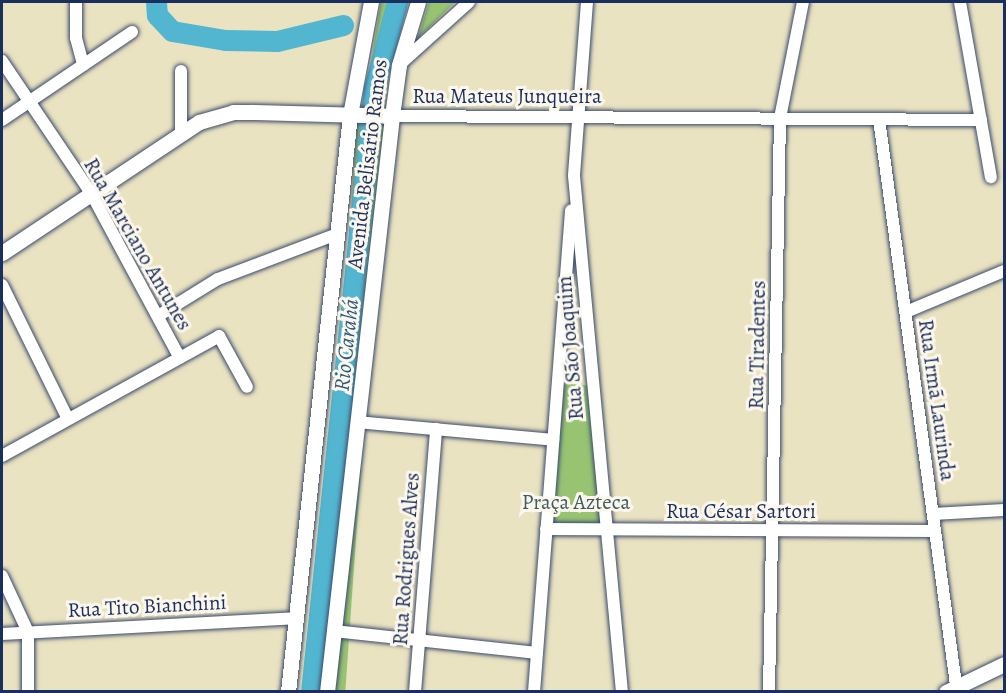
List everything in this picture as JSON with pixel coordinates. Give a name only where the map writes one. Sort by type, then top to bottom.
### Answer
[{"type":"main road","name":"Avenida Belisário Ramos","points":[[288,692],[337,234],[371,2]]},
{"type":"main road","name":"Avenida Belisário Ramos","points":[[327,692],[388,116],[399,65],[418,2]]},
{"type":"main road","name":"Rua Mateus Junqueira","points":[[2,253],[199,122],[233,112],[388,116]]},
{"type":"main road","points":[[953,690],[1005,664]]},
{"type":"street","points":[[76,2],[76,38],[82,65]]},
{"type":"street","points":[[399,65],[469,2]]},
{"type":"street","name":"Rua São Joaquim","points":[[587,2],[574,176],[622,692]]},
{"type":"street","name":"Rua Tiradentes","points":[[769,692],[780,118],[803,2]]},
{"type":"street","points":[[960,2],[991,177]]},
{"type":"street","points":[[2,120],[132,32]]},
{"type":"street","name":"Rua Marciano Antunes","points":[[2,61],[91,193],[180,357]]},
{"type":"street","points":[[181,71],[181,132]]},
{"type":"street","name":"Rua Mateus Junqueira","points":[[388,116],[981,120]]},
{"type":"street","name":"Rua Irmã Laurinda","points":[[879,119],[933,514],[953,690]]},
{"type":"street","points":[[534,692],[574,176]]},
{"type":"street","points":[[158,316],[218,279],[337,234]]},
{"type":"street","points":[[906,312],[1005,271]]},
{"type":"street","points":[[2,285],[68,419]]},
{"type":"street","points":[[2,456],[219,336],[247,387]]},
{"type":"street","points":[[357,422],[553,440]]},
{"type":"street","name":"Rua Rodrigues Alves","points":[[415,692],[436,429]]},
{"type":"street","points":[[933,514],[1005,510]]},
{"type":"street","name":"Rua César Sartori","points":[[546,529],[935,531]]},
{"type":"street","points":[[2,576],[28,632],[28,692]]},
{"type":"street","name":"Rua Tito Bianchini","points":[[2,634],[296,618]]},
{"type":"street","points":[[333,631],[537,653]]},
{"type":"green space","points":[[381,2],[408,2],[392,56],[385,105],[364,104]]},
{"type":"green space","points":[[429,2],[455,2],[418,38]]},
{"type":"green space","points":[[357,123],[385,125],[345,692],[317,692]]},
{"type":"green space","name":"Praça Azteca","points":[[557,385],[593,386],[607,529],[546,529]]},
{"type":"waterway","points":[[156,2],[157,15],[172,31],[225,40],[277,41],[343,25]]},
{"type":"waterway","name":"Rio Carahá","points":[[311,692],[374,89],[397,2]]}]
